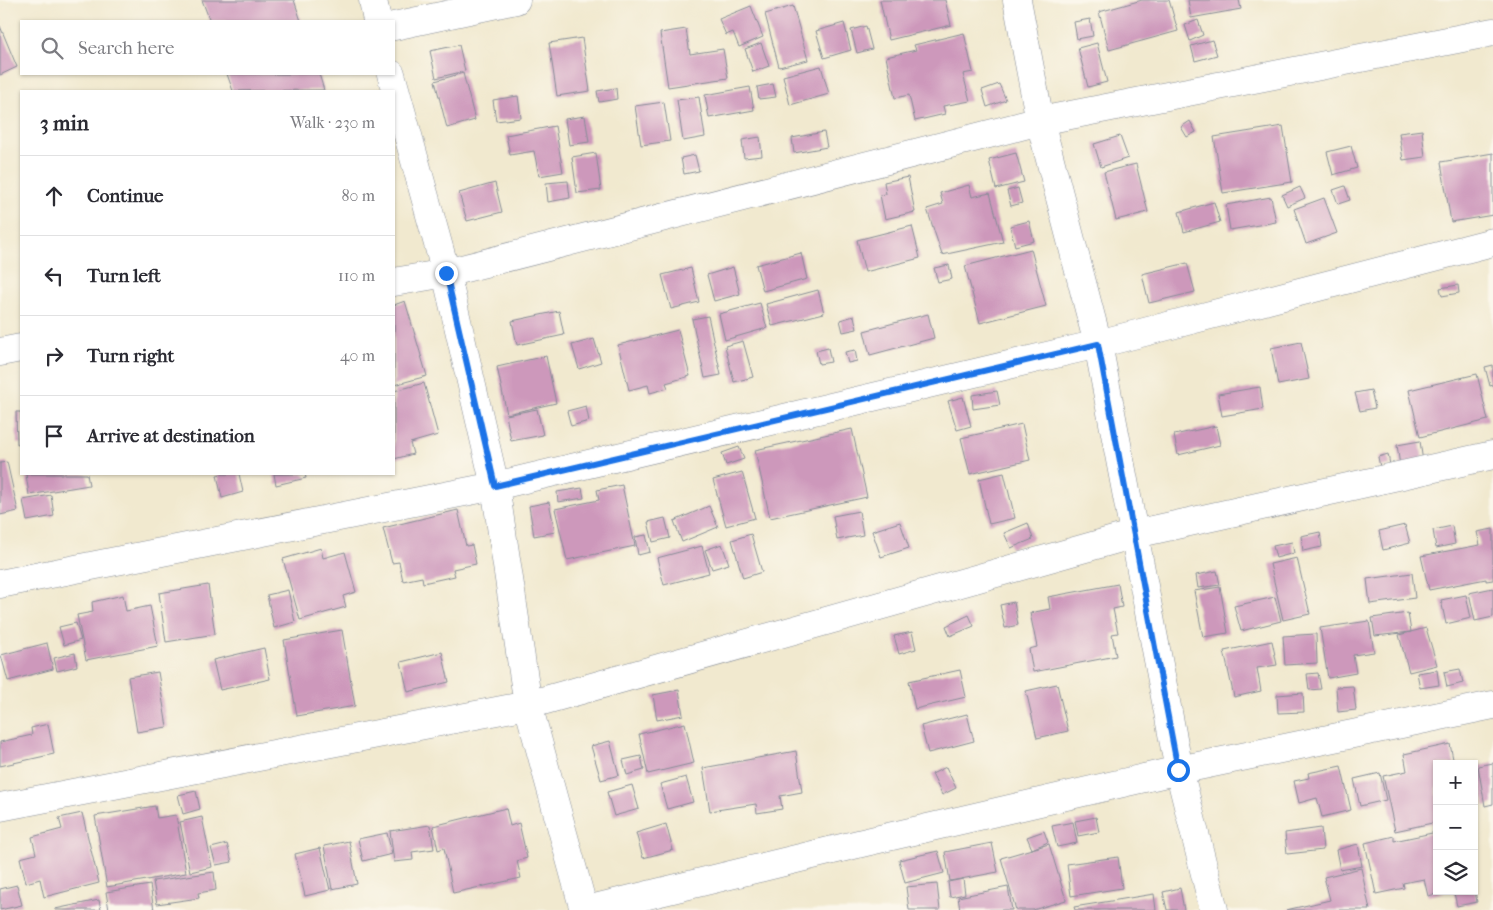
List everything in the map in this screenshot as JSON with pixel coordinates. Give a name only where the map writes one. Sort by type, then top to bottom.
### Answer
[{"type":"street","points":[[373,0],[377,20]]},
{"type":"street","points":[[395,26],[516,0]]},
{"type":"street","points":[[1018,0],[1040,121],[1098,344],[1178,770],[1214,910]]},
{"type":"street","points":[[395,282],[446,273],[1040,121],[1493,32]]},
{"type":"street","points":[[391,75],[446,273],[495,486],[528,705],[585,910],[862,842],[1178,770],[1493,705]]},
{"type":"street","points":[[0,584],[495,486],[1098,344],[1493,242]]},
{"type":"street","points":[[0,352],[20,348]]},
{"type":"street","points":[[0,806],[528,705],[1135,534],[1493,455]]},
{"type":"building","points":[[202,0],[294,0],[301,20],[210,20]]},
{"type":"building","points":[[880,0],[945,0],[951,25],[889,40]]},
{"type":"building","points":[[1142,0],[1169,0],[1178,31],[1109,50],[1099,12]]},
{"type":"building","points":[[1188,0],[1239,0],[1241,9],[1191,18]]},
{"type":"building","points":[[751,6],[763,37],[739,47],[733,32],[726,35],[719,19]]},
{"type":"building","points":[[793,6],[808,60],[779,67],[765,14]]},
{"type":"building","points":[[1090,19],[1093,36],[1077,39],[1074,22]]},
{"type":"building","points":[[1198,20],[1203,35],[1190,41],[1185,25]]},
{"type":"building","points":[[844,23],[851,50],[824,58],[816,31]]},
{"type":"building","points":[[0,26],[17,67],[0,75]]},
{"type":"building","points":[[866,26],[872,49],[857,53],[851,30]]},
{"type":"building","points":[[686,29],[690,54],[723,49],[728,78],[668,87],[660,33]]},
{"type":"building","points":[[964,33],[973,72],[963,74],[970,101],[943,106],[945,114],[915,121],[909,95],[895,98],[886,57],[916,50],[914,45]]},
{"type":"building","points":[[582,38],[590,91],[557,96],[549,43]]},
{"type":"building","points":[[1212,40],[1217,55],[1195,61],[1191,46]]},
{"type":"building","points":[[761,43],[769,66],[753,72],[745,49]]},
{"type":"building","points":[[1097,43],[1107,82],[1088,87],[1078,48]]},
{"type":"building","points":[[459,45],[465,71],[436,78],[430,51]]},
{"type":"building","points":[[821,66],[829,94],[790,105],[783,76]]},
{"type":"building","points":[[463,73],[475,120],[447,128],[435,81]]},
{"type":"building","points":[[227,75],[319,75],[324,90],[233,90]]},
{"type":"building","points":[[773,84],[776,97],[759,99],[757,87]]},
{"type":"building","points":[[999,84],[1006,100],[987,107],[982,90]]},
{"type":"building","points":[[750,87],[754,110],[709,118],[705,95]]},
{"type":"building","points":[[616,88],[617,99],[599,102],[597,91]]},
{"type":"building","points":[[518,96],[521,118],[496,121],[493,100]]},
{"type":"building","points":[[699,97],[705,137],[683,141],[677,100]]},
{"type":"building","points":[[664,102],[670,141],[641,145],[635,106]]},
{"type":"building","points":[[585,116],[589,142],[569,145],[565,119]]},
{"type":"building","points":[[1190,121],[1196,132],[1187,137],[1181,127]]},
{"type":"building","points":[[555,126],[563,172],[539,176],[534,151],[510,155],[506,135]]},
{"type":"building","points":[[1283,126],[1292,182],[1223,193],[1214,137]]},
{"type":"building","points":[[1422,130],[1425,157],[1403,160],[1399,133]]},
{"type":"building","points":[[824,132],[827,147],[794,153],[792,138]]},
{"type":"building","points":[[1120,136],[1128,158],[1101,167],[1094,144]]},
{"type":"building","points":[[760,137],[762,156],[744,158],[742,140]]},
{"type":"building","points":[[1351,146],[1357,168],[1333,175],[1327,152]]},
{"type":"building","points":[[596,153],[601,190],[577,193],[572,157]]},
{"type":"building","points":[[1016,153],[1024,182],[996,189],[989,160]]},
{"type":"building","points":[[1493,153],[1493,215],[1451,222],[1441,162]]},
{"type":"building","points":[[695,155],[699,171],[684,174],[681,158]]},
{"type":"building","points":[[1136,164],[1148,212],[1116,220],[1104,172]]},
{"type":"building","points":[[908,177],[915,212],[885,219],[880,195],[886,194],[884,182]]},
{"type":"building","points":[[568,181],[570,198],[548,202],[546,183]]},
{"type":"building","points":[[495,183],[502,212],[467,221],[459,193]]},
{"type":"building","points":[[969,185],[972,197],[990,193],[1003,242],[942,255],[927,209],[943,204],[940,193]]},
{"type":"building","points":[[1345,186],[1350,200],[1338,204],[1333,190]]},
{"type":"building","points":[[1300,187],[1305,198],[1287,206],[1282,195]]},
{"type":"building","points":[[1018,188],[1022,203],[1011,206],[1007,191]]},
{"type":"building","points":[[1271,197],[1276,222],[1230,230],[1226,205]]},
{"type":"building","points":[[1324,198],[1337,233],[1306,244],[1294,209]]},
{"type":"building","points":[[1214,202],[1220,222],[1184,232],[1179,212]]},
{"type":"building","points":[[1029,221],[1034,241],[1015,246],[1010,226]]},
{"type":"building","points":[[912,226],[920,258],[865,272],[857,240]]},
{"type":"building","points":[[1031,249],[1046,306],[980,323],[965,266]]},
{"type":"building","points":[[801,253],[807,279],[763,291],[756,265]]},
{"type":"building","points":[[1187,263],[1195,292],[1149,303],[1142,274]]},
{"type":"building","points":[[949,265],[952,279],[938,282],[934,268]]},
{"type":"building","points":[[733,267],[740,294],[714,301],[707,275]]},
{"type":"building","points":[[691,268],[699,302],[671,309],[662,275]]},
{"type":"building","points":[[1458,285],[1459,293],[1442,296],[1440,288]]},
{"type":"building","points":[[818,290],[824,313],[772,326],[766,304]]},
{"type":"building","points":[[405,301],[427,376],[395,385],[395,305]]},
{"type":"building","points":[[760,303],[767,328],[725,340],[719,314]]},
{"type":"building","points":[[559,311],[564,335],[517,345],[512,321]]},
{"type":"building","points":[[928,314],[934,338],[870,355],[864,331]]},
{"type":"building","points":[[708,316],[721,375],[705,378],[692,319]]},
{"type":"building","points":[[854,316],[857,329],[843,332],[840,320]]},
{"type":"building","points":[[678,330],[690,376],[666,383],[668,388],[650,393],[648,385],[629,390],[618,345]]},
{"type":"building","points":[[594,339],[601,362],[579,369],[572,345]]},
{"type":"building","points":[[743,341],[753,377],[734,382],[725,346]]},
{"type":"building","points":[[1301,342],[1309,379],[1278,385],[1271,348]]},
{"type":"building","points":[[828,348],[831,362],[819,364],[816,351]]},
{"type":"building","points":[[855,350],[857,361],[848,363],[845,352]]},
{"type":"building","points":[[546,356],[556,403],[507,414],[497,367]]},
{"type":"building","points":[[1493,365],[1493,385],[1490,386],[1485,367]]},
{"type":"building","points":[[1477,374],[1488,420],[1420,437],[1409,390]]},
{"type":"building","points":[[424,383],[438,435],[410,443],[413,454],[395,459],[395,391]]},
{"type":"building","points":[[1260,387],[1263,409],[1222,416],[1218,394]]},
{"type":"building","points":[[1371,390],[1375,408],[1360,411],[1355,393]]},
{"type":"building","points":[[997,391],[1000,405],[973,409],[972,395]]},
{"type":"building","points":[[963,397],[971,426],[957,430],[948,401]]},
{"type":"building","points":[[586,406],[589,421],[571,426],[567,411]]},
{"type":"building","points":[[537,409],[543,435],[511,441],[506,415]]},
{"type":"building","points":[[16,412],[20,412],[20,443],[17,444]]},
{"type":"building","points":[[1022,424],[1030,460],[970,474],[961,438]]},
{"type":"building","points":[[1216,426],[1220,445],[1178,455],[1174,435]]},
{"type":"building","points":[[852,429],[867,497],[770,518],[755,450]]},
{"type":"building","points":[[1420,441],[1423,462],[1400,466],[1397,445]]},
{"type":"building","points":[[739,447],[744,459],[726,465],[722,453]]},
{"type":"building","points":[[1388,454],[1390,465],[1380,467],[1378,457]]},
{"type":"building","points":[[7,462],[18,511],[0,515],[0,463]]},
{"type":"building","points":[[742,472],[755,518],[726,526],[713,480]]},
{"type":"building","points":[[1004,473],[1015,518],[989,524],[979,479]]},
{"type":"building","points":[[26,475],[87,475],[89,485],[29,495]]},
{"type":"building","points":[[217,475],[239,475],[243,492],[222,498]]},
{"type":"building","points":[[274,475],[305,475],[306,478],[276,485]]},
{"type":"building","points":[[622,485],[635,546],[567,560],[555,509],[599,500],[597,490]]},
{"type":"building","points":[[582,488],[584,498],[558,502],[557,492]]},
{"type":"building","points":[[51,495],[54,516],[27,521],[23,500]]},
{"type":"building","points":[[549,502],[555,532],[534,536],[529,506]]},
{"type":"building","points":[[709,506],[718,527],[682,542],[674,521]]},
{"type":"building","points":[[458,510],[466,546],[472,545],[476,564],[453,569],[455,576],[423,583],[422,577],[403,581],[399,562],[392,563],[383,528]]},
{"type":"building","points":[[859,511],[863,535],[837,540],[833,516]]},
{"type":"building","points":[[665,518],[670,538],[653,542],[648,522]]},
{"type":"building","points":[[900,522],[909,548],[881,557],[872,531]]},
{"type":"building","points":[[1028,523],[1033,539],[1011,548],[1004,533]]},
{"type":"building","points":[[1405,525],[1410,543],[1383,550],[1379,531]]},
{"type":"building","points":[[1452,526],[1455,544],[1436,548],[1433,530]]},
{"type":"building","points":[[1493,529],[1493,580],[1486,581],[1486,579],[1429,590],[1421,556],[1480,545],[1477,532]]},
{"type":"building","points":[[1320,532],[1322,547],[1303,551],[1301,536]]},
{"type":"building","points":[[751,534],[762,572],[743,578],[732,540]]},
{"type":"building","points":[[646,535],[650,552],[638,555],[635,537]]},
{"type":"building","points":[[1292,542],[1294,553],[1276,558],[1273,546]]},
{"type":"building","points":[[722,544],[729,564],[712,569],[705,550]]},
{"type":"building","points":[[702,546],[709,573],[664,585],[657,558]]},
{"type":"building","points":[[321,548],[323,558],[345,552],[356,592],[343,596],[346,607],[300,620],[283,559]]},
{"type":"building","points":[[1297,558],[1310,614],[1283,620],[1270,564]]},
{"type":"building","points":[[1217,571],[1220,585],[1198,588],[1196,575]]},
{"type":"building","points":[[1412,573],[1415,598],[1370,604],[1367,579]]},
{"type":"building","points":[[1118,584],[1122,607],[1113,609],[1118,633],[1112,634],[1116,656],[1033,672],[1029,649],[1037,647],[1030,613],[1050,609],[1048,597]]},
{"type":"building","points":[[208,585],[215,634],[166,642],[159,593]]},
{"type":"building","points":[[1220,587],[1228,633],[1203,637],[1194,591]]},
{"type":"building","points":[[1493,588],[1493,617],[1475,621],[1469,593]]},
{"type":"building","points":[[288,590],[295,622],[274,628],[267,595]]},
{"type":"building","points":[[123,595],[126,611],[150,606],[158,646],[86,660],[77,615],[93,612],[92,602]]},
{"type":"building","points":[[1466,595],[1471,618],[1446,624],[1441,600]]},
{"type":"building","points":[[1275,597],[1281,621],[1241,631],[1234,606]]},
{"type":"building","points":[[1014,602],[1018,625],[1005,628],[1000,605]]},
{"type":"building","points":[[1408,613],[1411,632],[1375,636],[1372,618]]},
{"type":"building","points":[[969,615],[974,626],[950,636],[946,626]]},
{"type":"building","points":[[1369,621],[1374,652],[1353,655],[1356,673],[1328,678],[1320,628]]},
{"type":"building","points":[[76,623],[81,640],[64,645],[59,627]]},
{"type":"building","points":[[1426,628],[1437,665],[1409,672],[1399,635]]},
{"type":"building","points":[[342,630],[355,706],[297,716],[284,640]]},
{"type":"building","points":[[912,632],[916,649],[899,654],[894,636]]},
{"type":"building","points":[[1316,634],[1317,663],[1285,665],[1283,636]]},
{"type":"building","points":[[1272,641],[1277,665],[1257,668],[1261,691],[1234,697],[1224,651]]},
{"type":"building","points":[[47,643],[53,669],[8,681],[1,655]]},
{"type":"building","points":[[264,648],[270,679],[220,690],[213,660]]},
{"type":"building","points":[[442,652],[449,682],[408,692],[401,662]]},
{"type":"building","points":[[75,653],[77,666],[57,671],[54,658]]},
{"type":"building","points":[[1460,669],[1463,683],[1447,687],[1444,672]]},
{"type":"building","points":[[960,670],[966,697],[915,709],[909,681]]},
{"type":"building","points":[[1437,670],[1439,685],[1420,688],[1417,673]]},
{"type":"building","points":[[158,672],[167,727],[137,732],[128,677]]},
{"type":"building","points":[[1318,673],[1321,689],[1309,690],[1307,674]]},
{"type":"building","points":[[1057,684],[1068,731],[1037,738],[1026,691]]},
{"type":"building","points":[[1353,686],[1356,710],[1338,712],[1336,687]]},
{"type":"building","points":[[679,690],[683,715],[657,720],[653,695]]},
{"type":"building","points":[[1303,693],[1304,712],[1278,713],[1277,695]]},
{"type":"building","points":[[967,714],[974,741],[928,753],[921,726]]},
{"type":"building","points":[[685,723],[694,763],[648,774],[639,734]]},
{"type":"building","points":[[48,724],[54,754],[0,766],[0,742],[32,735],[31,728]]},
{"type":"building","points":[[610,741],[619,775],[601,780],[591,746]]},
{"type":"building","points":[[1450,744],[1453,760],[1433,760],[1433,823],[1395,831],[1383,776],[1407,771],[1404,754]]},
{"type":"building","points":[[796,751],[802,792],[780,796],[782,809],[757,813],[756,804],[710,811],[703,768]]},
{"type":"building","points":[[641,756],[644,770],[627,775],[623,760]]},
{"type":"building","points":[[1493,763],[1493,804],[1485,806],[1478,766]]},
{"type":"building","points":[[1341,766],[1351,810],[1322,817],[1317,798],[1299,803],[1294,781],[1309,778],[1308,773]]},
{"type":"building","points":[[946,767],[956,788],[942,795],[932,774]]},
{"type":"building","points":[[1380,773],[1386,800],[1360,806],[1354,779]]},
{"type":"building","points":[[686,777],[693,802],[667,809],[660,784]]},
{"type":"building","points":[[632,785],[639,809],[614,816],[607,792]]},
{"type":"building","points":[[196,791],[200,809],[183,814],[178,795]]},
{"type":"building","points":[[155,806],[157,818],[176,815],[186,873],[107,887],[95,816]]},
{"type":"building","points":[[506,808],[510,826],[519,823],[527,858],[517,861],[521,878],[453,893],[444,848],[438,850],[433,826]]},
{"type":"building","points":[[82,813],[99,883],[44,897],[40,879],[26,883],[20,858],[36,854],[32,837],[62,829],[59,818]]},
{"type":"building","points":[[202,817],[212,867],[190,872],[180,822]]},
{"type":"building","points":[[1096,817],[1099,832],[1078,836],[1075,821]]},
{"type":"building","points":[[1073,822],[1077,843],[1057,847],[1052,826]]},
{"type":"building","points":[[666,824],[673,850],[643,858],[636,833]]},
{"type":"building","points":[[430,825],[434,849],[412,852],[413,860],[394,862],[390,831]]},
{"type":"building","points":[[1321,828],[1323,850],[1287,854],[1285,833]]},
{"type":"building","points":[[1044,831],[1048,842],[1032,849],[1027,837]]},
{"type":"building","points":[[387,833],[392,854],[363,861],[358,839]]},
{"type":"building","points":[[1433,833],[1433,895],[1428,896],[1424,879],[1403,883],[1404,888],[1376,894],[1365,843],[1394,836],[1394,841]]},
{"type":"building","points":[[349,841],[357,884],[332,889],[324,846]]},
{"type":"building","points":[[992,843],[998,872],[950,881],[945,852]]},
{"type":"building","points":[[227,844],[232,862],[216,865],[211,848]]},
{"type":"building","points":[[1049,844],[1066,900],[1033,910],[1016,910],[1001,858]]},
{"type":"building","points":[[1358,844],[1362,866],[1340,870],[1336,850]]},
{"type":"building","points":[[320,848],[330,890],[305,896],[295,854]]},
{"type":"building","points":[[938,851],[944,873],[905,883],[899,860]]},
{"type":"building","points":[[1118,857],[1122,888],[1071,896],[1067,864]]},
{"type":"building","points":[[1361,868],[1370,910],[1286,910],[1330,900],[1324,877]]},
{"type":"building","points":[[214,872],[216,890],[198,893],[199,898],[157,904],[153,881]]},
{"type":"building","points":[[963,879],[965,894],[950,897],[948,882]]},
{"type":"building","points":[[937,884],[940,910],[909,910],[906,887]]},
{"type":"building","points":[[17,885],[22,905],[0,910],[0,889]]},
{"type":"building","points":[[150,885],[154,910],[109,910],[106,892]]},
{"type":"building","points":[[1008,887],[1012,910],[960,910],[958,897]]},
{"type":"building","points":[[1180,888],[1184,910],[1167,910],[1163,892]]},
{"type":"building","points":[[1154,894],[1156,910],[1075,910],[1074,907]]},
{"type":"building","points":[[1454,895],[1476,895],[1477,902],[1457,906]]},
{"type":"building","points":[[99,900],[101,910],[55,910],[55,909]]},
{"type":"route","points":[[446,273],[495,486],[1098,344],[1178,770]]}]
